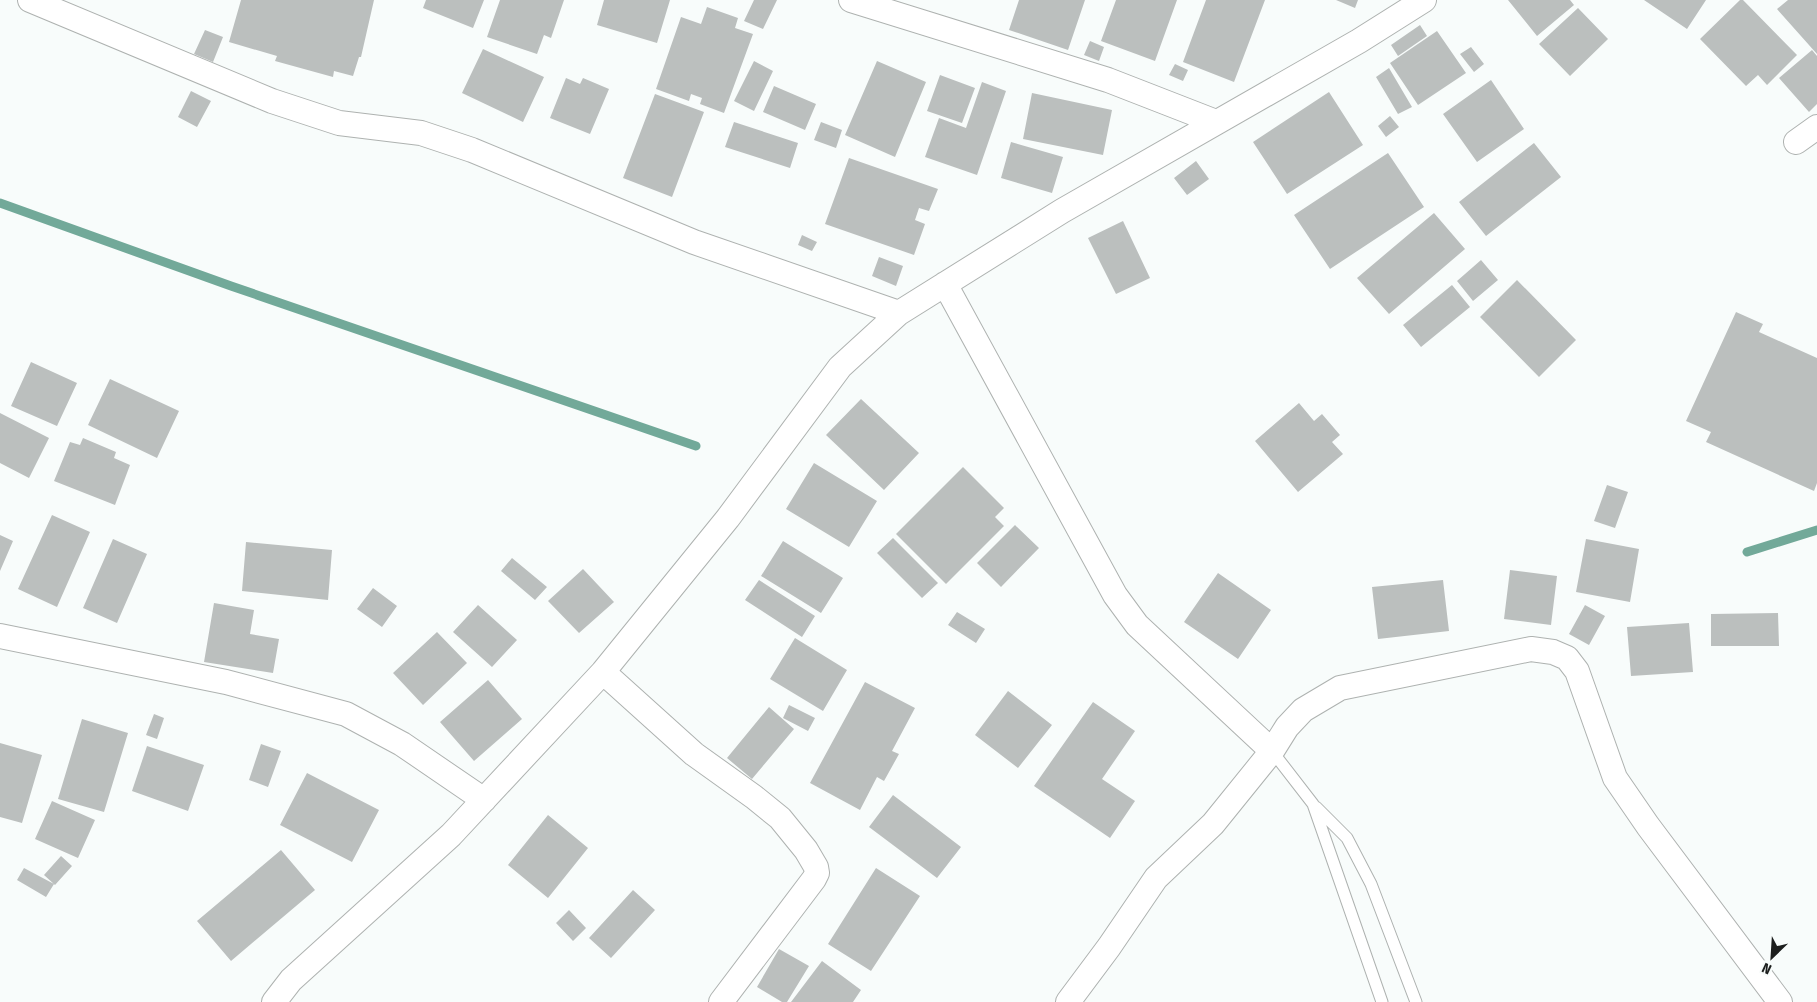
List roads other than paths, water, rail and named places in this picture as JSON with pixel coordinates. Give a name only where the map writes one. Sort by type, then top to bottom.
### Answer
[{"type":"street","points":[[30,0],[272,102],[339,123],[421,133],[472,150],[694,242],[899,313]]},
{"type":"street","points":[[851,0],[1108,80],[1216,122]]},
{"type":"street","points":[[274,1002],[291,980],[451,835],[603,672],[728,518],[840,367],[899,313],[1062,211],[1359,41],[1424,0]]},
{"type":"street","points":[[1796,142],[1817,127]]},
{"type":"street","points":[[945,284],[1115,595],[1138,625],[1272,751]]},
{"type":"street","points":[[0,636],[226,682],[346,714],[402,744],[484,800]]},
{"type":"street","points":[[1068,1002],[1109,947],[1156,878],[1213,824],[1272,751],[1287,727],[1303,710],[1340,688],[1531,649],[1553,652],[1567,658],[1577,671],[1615,778],[1648,826],[1780,1002]]},
{"type":"street","points":[[603,672],[694,754],[780,818],[806,850],[816,867],[817,873],[814,879],[721,1002]]},
{"type":"lane","points":[[1272,751],[1313,804],[1347,838],[1371,884],[1416,1002]]},
{"type":"lane","points":[[1313,804],[1382,1002]]},
{"type":"waterway","points":[[0,203],[231,286],[696,446]]},
{"type":"waterway","points":[[1747,552],[1817,530]]}]
